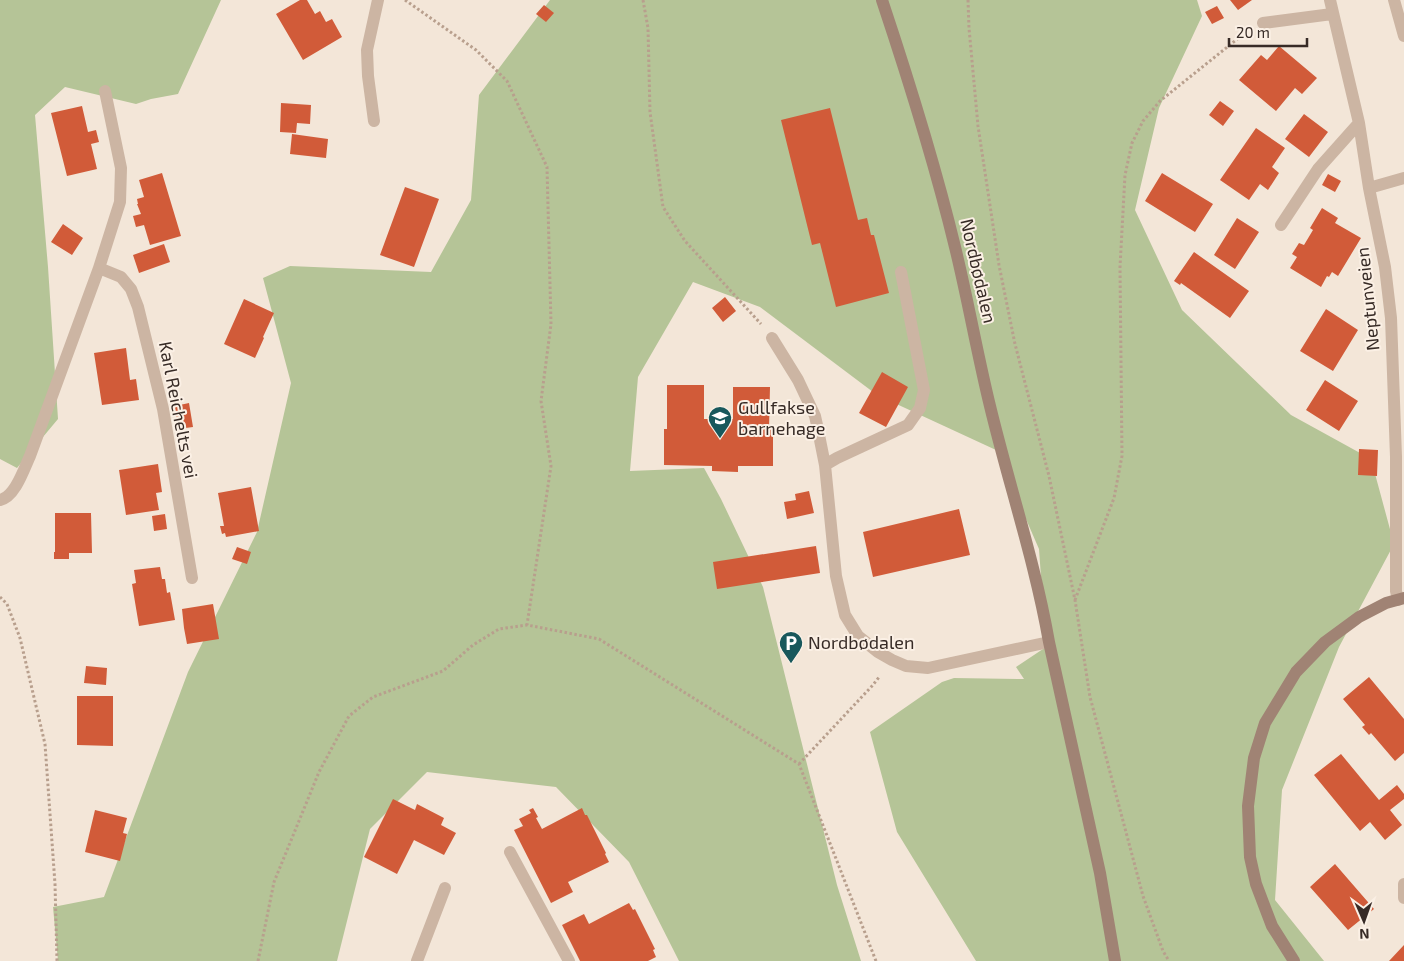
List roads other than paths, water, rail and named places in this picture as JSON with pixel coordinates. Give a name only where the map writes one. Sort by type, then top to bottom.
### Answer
[{"type":"street","points":[[374,121],[368,76],[367,50],[378,0]]},
{"type":"street","name":"Nordbødalen","points":[[882,0],[936,174],[955,247],[990,405],[1042,604],[1100,873],[1115,961]]},
{"type":"street","name":"Neptunveien","points":[[1330,0],[1359,123],[1369,188],[1385,267],[1391,318],[1396,457],[1396,591],[1401,599]]},
{"type":"street","points":[[1394,0],[1404,36]]},
{"type":"street","points":[[1263,23],[1332,14]]},
{"type":"street","points":[[0,500],[8,497],[17,484],[30,456],[99,268],[120,202],[121,168],[105,91]]},
{"type":"street","points":[[1281,225],[1318,169],[1359,123]]},
{"type":"street","points":[[1369,188],[1404,178]]},
{"type":"street","name":"Karl Reichelts vei","points":[[99,268],[121,277],[131,289],[138,307],[163,409],[192,578]]},
{"type":"street","points":[[825,465],[908,425],[920,408],[924,390],[901,272]]},
{"type":"street","points":[[772,338],[798,380],[815,416],[825,465],[836,576],[845,615],[858,636],[878,652],[892,660],[906,666],[928,668],[1049,642]]},
{"type":"street","points":[[1294,961],[1272,926],[1256,884],[1250,856],[1248,806],[1254,758],[1265,724],[1296,672],[1325,642],[1358,617],[1386,603],[1401,599]]},
{"type":"street","points":[[510,852],[569,961]]},
{"type":"street","points":[[1404,884],[1404,898]]},
{"type":"street","points":[[417,961],[445,888]]},
{"type":"place","name":"Gullfakse barnehage","points":[[720,439]]},
{"type":"place","name":"Nordbødalen","points":[[791,664]]}]
